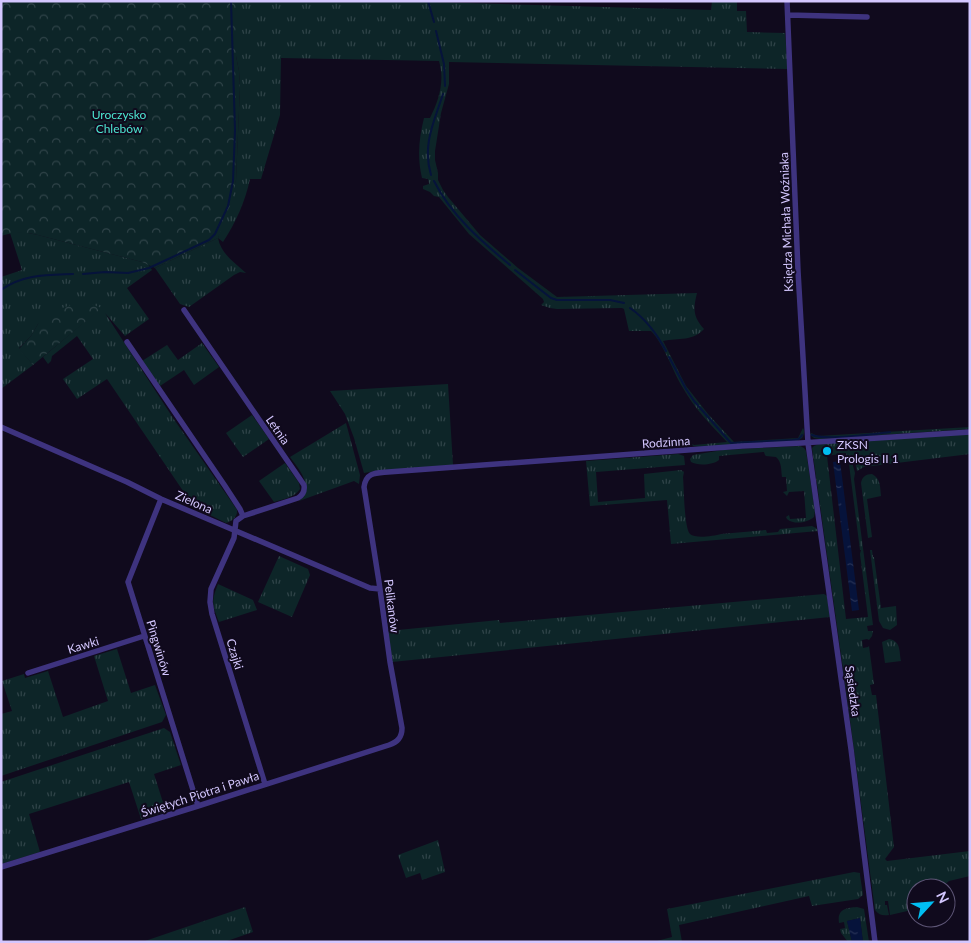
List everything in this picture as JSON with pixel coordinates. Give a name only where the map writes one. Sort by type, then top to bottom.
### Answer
[{"type":"street","name":"Księdza Michała Woźniaka","points":[[787,1],[798,271],[808,443]]},
{"type":"street","points":[[788,15],[867,17]]},
{"type":"street","name":"Letnia","points":[[184,310],[304,485],[303,493],[298,498],[243,516]]},
{"type":"street","points":[[127,342],[240,509],[243,516],[236,521],[234,530]]},
{"type":"street","name":"Zielona","points":[[1,427],[112,475],[161,499],[370,588],[380,589]]},
{"type":"street","name":"Rodzinna","points":[[366,479],[374,473],[742,446],[970,432]]},
{"type":"street","name":"Sąsiedzka","points":[[808,443],[850,741],[875,942]]},
{"type":"street","name":"Pelikanów","points":[[366,479],[364,487],[390,662],[402,728],[401,735]]},
{"type":"street","name":"Pingwinów","points":[[161,499],[128,582],[198,806]]},
{"type":"street","name":"Czajki","points":[[234,530],[234,538],[212,589],[210,602],[212,614],[265,784]]},
{"type":"street","name":"Kawki","points":[[28,673],[144,636]]},
{"type":"street","name":"Świętych Piotra i Pawła","points":[[1,867],[392,744],[401,735]]},
{"type":"green space","name":"Uroczysko Chlebów","points":[[1,1],[236,1],[236,56],[240,87],[236,180],[231,202],[218,238],[155,268],[142,262],[29,233],[1,236]]},
{"type":"green space","points":[[236,1],[397,1],[711,10],[712,1],[737,1],[737,11],[746,11],[747,32],[785,33],[788,69],[449,62],[449,84],[441,113],[435,151],[438,180],[448,197],[480,235],[518,268],[557,297],[697,293],[695,312],[698,321],[704,329],[695,336],[663,341],[686,386],[708,414],[734,442],[798,438],[803,428],[804,434],[797,441],[693,446],[692,444],[727,442],[687,395],[660,343],[651,331],[629,331],[624,309],[622,308],[557,309],[541,305],[544,302],[543,299],[469,234],[439,197],[423,189],[423,186],[429,183],[428,179],[422,178],[419,155],[420,140],[424,118],[430,118],[440,90],[441,68],[439,61],[281,58],[280,115],[261,179],[250,179],[240,212],[232,227],[223,242],[218,238],[236,180],[240,87],[236,56]]},
{"type":"green space","points":[[23,232],[148,264],[152,270],[127,288],[149,319],[125,336],[105,313],[173,418],[237,509],[237,513],[232,520],[226,523],[194,507],[107,379],[77,399],[63,379],[93,359],[77,336],[52,356],[48,364],[43,357],[101,308],[38,324],[31,336],[19,348],[33,365],[1,389],[1,277],[22,270],[10,233]]},
{"type":"green space","points":[[218,238],[225,253],[246,273],[240,272],[234,275],[189,307],[180,304],[155,268]]},
{"type":"green space","points":[[77,303],[90,304],[102,308],[33,365],[19,349],[48,314]]},
{"type":"green space","points":[[202,343],[219,367],[194,385],[184,370],[160,386],[142,361],[167,345],[178,360]]},
{"type":"green space","points":[[448,384],[453,465],[364,473],[345,414],[330,391]]},
{"type":"green space","points":[[252,415],[269,439],[243,457],[226,433]]},
{"type":"green space","points":[[346,423],[360,475],[359,484],[354,481],[299,501],[304,496],[306,485],[290,457]]},
{"type":"green space","points":[[970,427],[970,429],[820,439],[810,435],[811,433],[818,436]]},
{"type":"green space","points":[[970,434],[970,454],[864,467],[857,471],[855,462],[852,462],[855,473],[854,479],[873,625],[867,626],[868,631],[873,631],[872,636],[869,640],[862,640],[863,648],[869,646],[874,684],[870,685],[872,695],[876,695],[894,847],[885,859],[887,861],[970,851],[970,876],[956,879],[906,878],[906,911],[890,915],[888,901],[885,901],[885,905],[887,905],[889,915],[881,915],[875,910],[812,448],[819,444]],"holes":[[[846,453],[868,617],[846,619],[827,456]]]},
{"type":"green space","points":[[800,446],[806,451],[815,511],[814,517],[808,521],[801,522],[790,521],[786,517],[789,515],[790,519],[806,518],[804,491],[789,492],[787,496],[783,492],[787,491],[786,477],[782,477],[780,464],[776,457],[766,456],[764,452],[719,456],[719,460],[716,462],[705,464],[691,462],[690,459],[693,455],[723,450]]},
{"type":"green space","points":[[678,454],[684,456],[685,465],[596,472],[598,502],[645,498],[644,474],[681,470],[684,472],[688,530],[692,536],[705,537],[766,530],[767,533],[778,532],[780,529],[812,526],[818,531],[671,544],[667,500],[590,506],[586,461]]},
{"type":"green space","points":[[285,463],[299,483],[300,489],[292,496],[274,502],[259,481]]},
{"type":"green space","points":[[872,474],[879,481],[881,496],[867,499],[872,537],[868,538],[861,483],[865,476]]},
{"type":"green space","points":[[870,550],[872,550],[874,557],[881,608],[896,606],[897,625],[890,630],[883,628],[879,621]]},
{"type":"green space","points":[[279,556],[308,569],[310,575],[292,617],[258,602]]},
{"type":"green space","points":[[218,584],[253,600],[257,610],[219,622],[213,603]]},
{"type":"green space","points":[[824,594],[827,596],[830,617],[392,662],[388,631],[499,620],[500,623]]},
{"type":"green space","points":[[889,639],[898,644],[901,661],[885,663],[882,642]]},
{"type":"green space","points":[[117,649],[131,693],[155,685],[166,715],[162,722],[1,776],[1,714],[12,711],[2,681],[24,674],[25,678],[48,671],[63,717],[108,701],[94,656]]},
{"type":"green space","points":[[164,728],[170,732],[181,765],[154,774],[166,812],[141,819],[129,782],[29,814],[40,852],[1,864],[1,782]]},
{"type":"green space","points":[[438,840],[445,872],[422,880],[420,873],[406,878],[398,855]]},
{"type":"green space","points":[[854,872],[860,873],[863,895],[858,899],[812,906],[809,896],[679,925],[682,942],[653,942],[672,937],[667,909]]},
{"type":"green space","points":[[245,907],[253,932],[224,942],[142,942]]},
{"type":"green space","points":[[857,907],[864,909],[869,942],[863,942],[860,918],[847,921],[852,942],[848,942],[841,933],[840,929],[845,928],[844,922],[839,923],[839,915],[843,910]]},
{"type":"water","points":[[840,461],[859,610],[852,611],[833,462]]},
{"type":"water","points":[[860,918],[863,942],[852,942],[847,921]]},
{"type":"waterway","points":[[83,274],[105,272],[128,273],[149,268],[209,240],[215,234],[228,206],[233,181],[235,130],[231,1]]},
{"type":"waterway","points":[[428,1],[434,22]]},
{"type":"waterway","points":[[436,31],[444,64],[445,86]]},
{"type":"waterway","points":[[431,175],[428,144],[443,94]]},
{"type":"waterway","points":[[434,181],[458,216],[478,237],[510,265]]},
{"type":"waterway","points":[[515,270],[551,298],[557,300],[610,300],[624,303]]},
{"type":"waterway","points":[[1,290],[27,278],[73,274]]},
{"type":"waterway","points":[[630,308],[651,327],[666,351]]},
{"type":"waterway","points":[[669,357],[694,401],[730,442]]},
{"type":"waterway","points":[[812,435],[838,437],[890,432]]},
{"type":"waterway","points":[[731,443],[793,440],[799,439],[802,435]]},
{"type":"place","name":"ZKSN Prologis II 1","points":[[827,451]]}]
